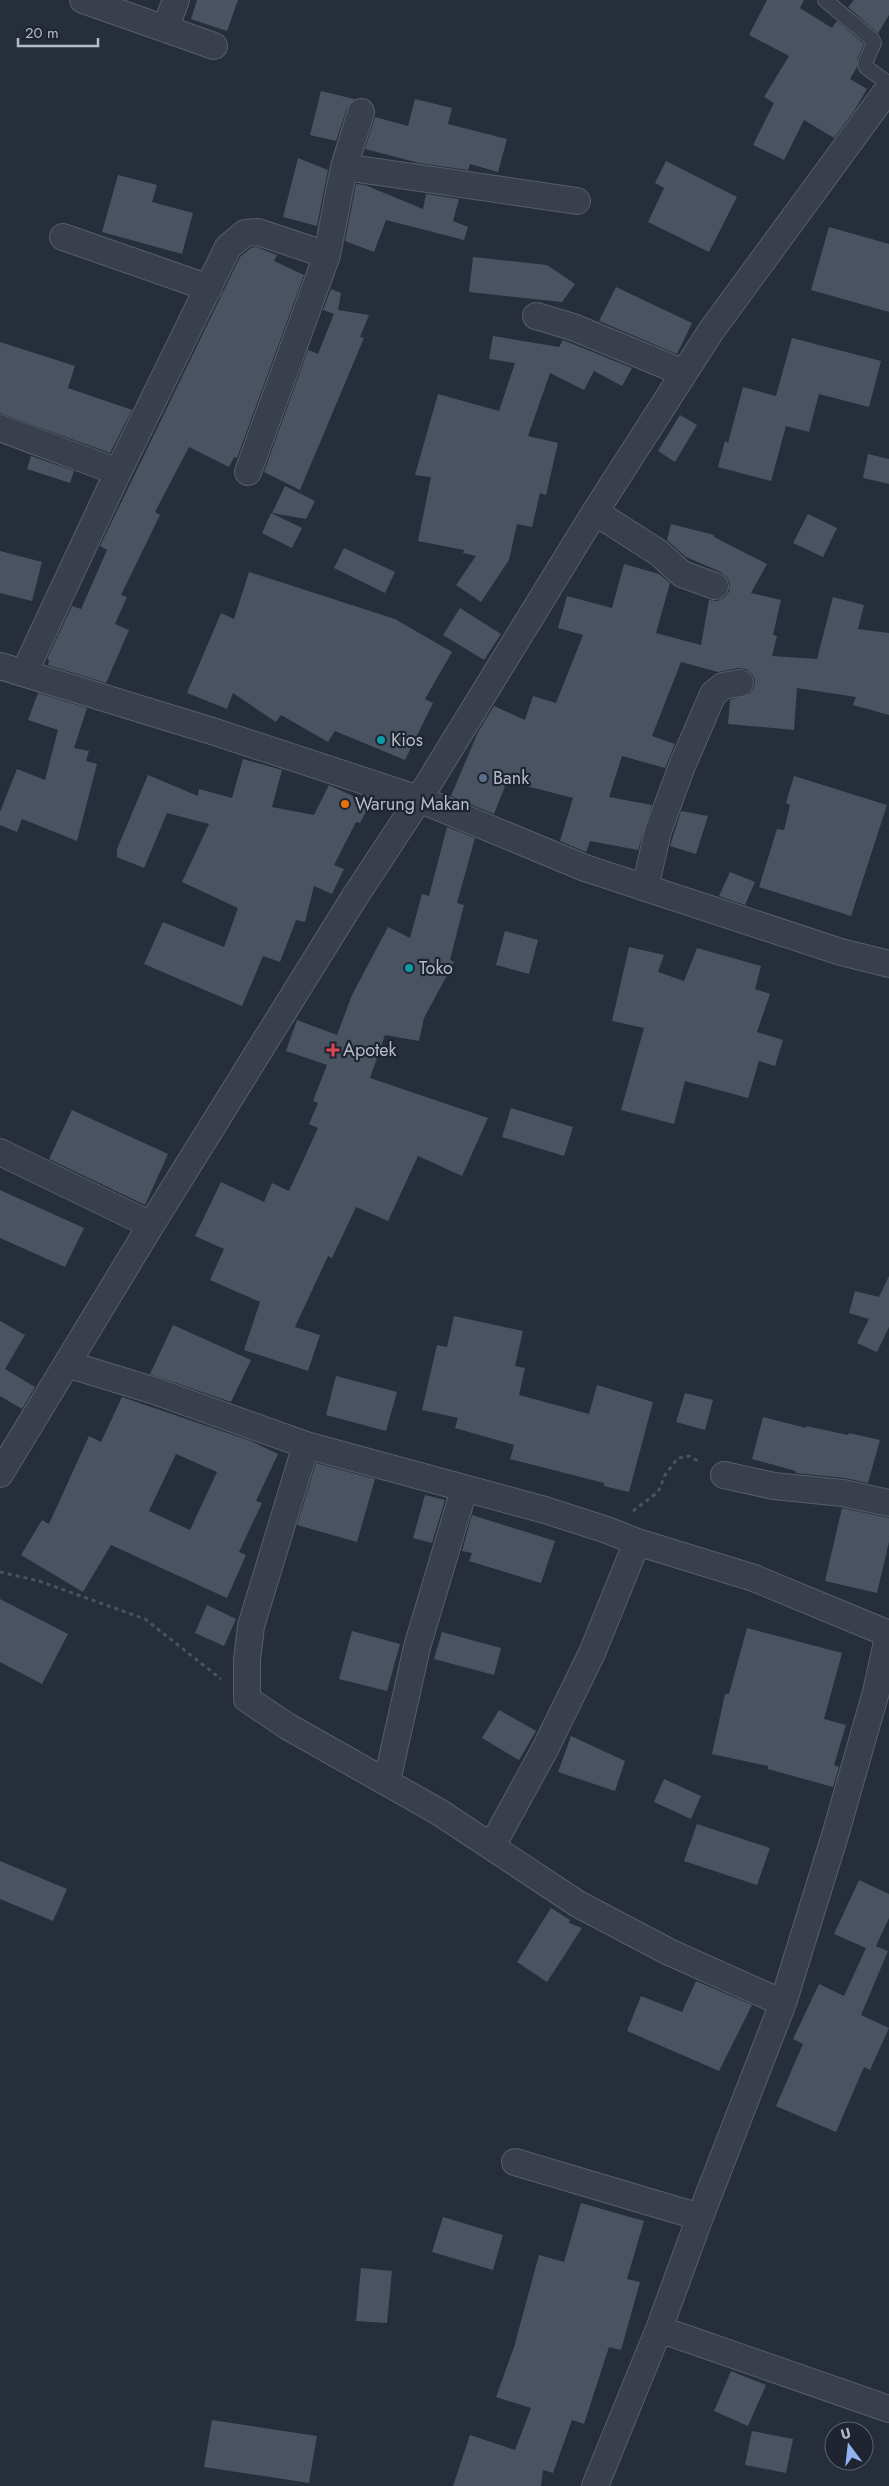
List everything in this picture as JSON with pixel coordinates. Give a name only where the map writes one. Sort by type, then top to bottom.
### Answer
[{"type":"street","points":[[83,0],[214,46]]},
{"type":"street","points":[[165,29],[176,0]]},
{"type":"street","points":[[0,1474],[151,1225],[354,898],[419,799],[595,512],[684,373],[711,331],[889,88]]},
{"type":"street","points":[[248,472],[327,255],[344,167],[361,112]]},
{"type":"street","points":[[344,167],[577,201]]},
{"type":"street","points":[[327,255],[258,232],[245,234],[228,247],[118,472],[12,670],[212,731],[419,799],[585,868],[841,952],[889,964]]},
{"type":"street","points":[[63,237],[208,288]]},
{"type":"street","points":[[536,316],[573,327],[684,373]]},
{"type":"street","points":[[0,428],[118,472]]},
{"type":"street","points":[[595,512],[659,553],[682,574],[715,586]]},
{"type":"street","points":[[645,888],[658,831],[682,766],[713,694],[723,686],[740,683]]},
{"type":"street","points":[[0,1152],[151,1225]]},
{"type":"street","points":[[67,1364],[152,1390],[306,1445],[464,1490],[544,1510],[607,1530],[637,1542],[763,1581],[889,1633],[876,1692],[836,1832],[783,2002],[700,2216],[659,2329],[595,2486]]},
{"type":"street","points":[[306,1445],[250,1626],[247,1660],[247,1699],[296,1730],[387,1781],[492,1846],[514,1864],[578,1904],[670,1952],[783,2002]]},
{"type":"street","points":[[724,1475],[774,1486],[843,1492],[889,1503]]},
{"type":"street","points":[[387,1781],[417,1647],[464,1490]]},
{"type":"street","points":[[492,1846],[546,1749],[592,1652],[637,1542]]},
{"type":"street","points":[[515,2162],[700,2216]]},
{"type":"street","points":[[659,2329],[889,2409]]},
{"type":"lane","points":[[825,0],[872,39],[874,44],[865,63],[866,67],[889,84]]},
{"type":"path","points":[[607,1530],[658,1492],[665,1475],[678,1458],[689,1456],[724,1475]]},
{"type":"path","points":[[0,1572],[39,1581],[145,1619],[247,1699]]},
{"type":"building","points":[[197,0],[238,0],[227,31],[191,19]]},
{"type":"building","points":[[767,0],[804,0],[800,8],[832,28],[837,21],[864,44],[857,59],[857,67],[850,79],[867,89],[854,111],[834,138],[804,120],[784,160],[753,145],[774,103],[764,97],[789,56],[749,35]]},
{"type":"building","points":[[854,0],[889,0],[889,15],[878,33],[848,7]]},
{"type":"building","points":[[321,91],[354,99],[347,108],[336,141],[310,135]]},
{"type":"building","points":[[415,99],[452,108],[448,124],[507,139],[498,172],[470,164],[468,170],[419,163],[365,149],[375,117],[408,126]]},
{"type":"building","points":[[298,158],[328,170],[317,226],[283,217]]},
{"type":"building","points":[[666,161],[737,197],[709,252],[648,222],[664,188],[655,183]]},
{"type":"building","points":[[118,175],[157,185],[152,202],[193,213],[182,254],[102,232]]},
{"type":"building","points":[[356,184],[365,185],[423,209],[426,194],[459,199],[453,221],[468,227],[464,240],[386,220],[374,252],[345,241]]},
{"type":"building","points":[[829,227],[889,244],[889,312],[811,290]]},
{"type":"building","points":[[256,247],[277,255],[274,261],[304,275],[237,458],[234,457],[229,467],[189,447],[155,512],[160,515],[121,595],[127,597],[115,624],[129,630],[106,683],[48,665],[49,660],[47,659],[72,606],[81,609],[107,550],[100,546],[240,257],[251,248]]},
{"type":"building","points":[[473,257],[547,265],[575,284],[562,302],[469,292]]},
{"type":"building","points":[[616,287],[692,323],[677,354],[599,321]]},
{"type":"building","points":[[331,289],[341,293],[338,310],[369,315],[360,337],[364,338],[300,490],[264,472],[308,350],[318,354],[334,314],[323,310]]},
{"type":"building","points":[[493,336],[559,347],[563,340],[632,368],[622,386],[594,371],[584,390],[550,373],[528,436],[558,443],[546,495],[540,493],[532,527],[517,524],[509,560],[481,602],[456,585],[476,556],[463,553],[464,550],[418,541],[431,477],[415,475],[438,394],[499,411],[515,363],[489,359]]},
{"type":"building","points":[[792,338],[881,361],[869,407],[819,394],[809,432],[786,426],[771,481],[718,467],[725,441],[728,443],[743,387],[776,396]]},
{"type":"building","points":[[0,342],[75,366],[68,388],[132,410],[110,453],[0,413]]},
{"type":"building","points":[[680,415],[697,425],[675,462],[658,451]]},
{"type":"building","points":[[868,454],[889,459],[889,484],[863,478]]},
{"type":"building","points":[[31,456],[74,471],[70,483],[27,469]]},
{"type":"building","points":[[285,486],[315,501],[306,519],[272,513]]},
{"type":"building","points":[[271,513],[302,528],[292,548],[262,533]]},
{"type":"building","points":[[808,514],[837,528],[823,557],[793,543]]},
{"type":"building","points":[[671,524],[714,535],[714,537],[767,564],[751,593],[781,600],[773,635],[777,636],[772,656],[817,659],[833,597],[864,605],[858,629],[889,633],[889,715],[853,705],[856,697],[797,688],[794,730],[728,724],[730,700],[750,694],[754,688],[755,680],[752,674],[746,669],[738,668],[718,672],[681,662],[652,736],[675,744],[665,768],[622,756],[609,797],[652,805],[638,850],[590,841],[586,852],[560,841],[573,798],[507,781],[494,814],[451,796],[478,732],[494,706],[525,720],[533,696],[556,703],[583,635],[558,628],[567,596],[612,608],[624,564],[659,574],[670,583],[656,633],[701,645],[709,600],[717,601],[724,598],[729,592],[730,583],[721,572],[686,557],[667,540]]},
{"type":"building","points":[[344,548],[395,572],[385,593],[334,568]]},
{"type":"building","points":[[0,551],[42,562],[32,601],[0,593]]},
{"type":"building","points":[[249,572],[395,619],[452,652],[425,699],[433,703],[405,760],[335,731],[328,742],[281,715],[276,722],[233,693],[227,709],[187,693],[221,613],[234,619]]},
{"type":"building","points":[[460,608],[501,634],[484,660],[443,635]]},
{"type":"building","points":[[38,693],[87,708],[74,748],[89,751],[86,761],[97,764],[77,841],[22,819],[17,832],[0,825],[0,812],[17,769],[45,780],[58,730],[28,720]]},
{"type":"building","points":[[243,759],[282,770],[272,807],[314,815],[329,785],[370,804],[360,823],[356,822],[334,865],[344,869],[332,894],[314,886],[305,922],[296,920],[280,962],[263,956],[242,1006],[144,964],[163,922],[224,947],[238,908],[182,882],[209,824],[167,813],[144,868],[117,857],[117,849],[148,775],[198,796],[199,789],[232,798]]},
{"type":"building","points":[[794,776],[887,805],[851,916],[759,887],[777,829],[784,830],[790,805],[786,803]]},
{"type":"building","points":[[681,811],[708,816],[696,854],[670,846]]},
{"type":"building","points":[[447,827],[475,838],[457,903],[464,905],[450,960],[454,962],[424,1018],[419,1041],[385,1035],[370,1078],[488,1118],[462,1176],[418,1156],[388,1221],[356,1207],[332,1258],[328,1256],[295,1327],[320,1335],[308,1371],[244,1350],[260,1302],[210,1280],[224,1249],[195,1236],[221,1182],[264,1202],[272,1183],[289,1191],[318,1128],[309,1124],[318,1103],[313,1101],[327,1065],[286,1051],[297,1020],[337,1035],[352,995],[388,927],[410,938],[422,894],[429,896]]},
{"type":"building","points":[[730,872],[755,882],[745,905],[719,896]]},
{"type":"building","points":[[505,931],[538,940],[529,974],[496,965]]},
{"type":"building","points":[[629,947],[664,955],[658,972],[684,981],[697,948],[761,966],[755,989],[770,994],[757,1032],[783,1040],[775,1066],[759,1061],[748,1098],[685,1081],[674,1124],[621,1110],[644,1028],[612,1021]]},
{"type":"building","points":[[511,1108],[573,1127],[564,1156],[502,1137]]},
{"type":"building","points":[[72,1110],[168,1154],[145,1205],[49,1159]]},
{"type":"building","points":[[0,1190],[84,1228],[65,1267],[0,1238]]},
{"type":"building","points":[[889,1276],[889,1327],[877,1352],[857,1343],[869,1319],[849,1313],[855,1291],[879,1297]]},
{"type":"building","points":[[454,1316],[523,1331],[515,1366],[525,1368],[519,1395],[589,1414],[597,1385],[653,1402],[629,1492],[604,1486],[604,1483],[510,1459],[514,1445],[455,1428],[458,1418],[422,1410],[437,1345],[447,1347]]},
{"type":"building","points":[[0,1321],[25,1335],[5,1369],[35,1387],[22,1409],[0,1396]]},
{"type":"building","points":[[173,1325],[251,1360],[231,1402],[150,1374]]},
{"type":"building","points":[[336,1376],[397,1392],[386,1431],[326,1415]]},
{"type":"building","points":[[685,1393],[713,1400],[705,1430],[676,1422]]},
{"type":"building","points":[[122,1397],[251,1441],[278,1454],[256,1501],[262,1503],[239,1552],[246,1555],[227,1598],[111,1545],[83,1592],[21,1555],[42,1520],[49,1524],[89,1436],[101,1442]],"holes":[[[176,1454],[217,1472],[190,1530],[149,1511]]]},
{"type":"building","points":[[763,1417],[806,1428],[806,1426],[880,1440],[868,1483],[845,1478],[796,1473],[796,1471],[752,1459]]},
{"type":"building","points":[[316,1463],[375,1479],[357,1542],[297,1525]]},
{"type":"building","points":[[425,1495],[445,1500],[432,1543],[413,1538]]},
{"type":"building","points":[[842,1508],[889,1518],[889,1542],[877,1593],[825,1581]]},
{"type":"building","points":[[472,1515],[555,1541],[541,1583],[469,1561],[472,1553],[462,1551]]},
{"type":"building","points":[[0,1599],[68,1634],[42,1684],[0,1662]]},
{"type":"building","points":[[207,1605],[236,1619],[224,1646],[195,1633]]},
{"type":"building","points":[[747,1628],[842,1653],[824,1719],[846,1725],[834,1765],[839,1767],[833,1787],[768,1769],[768,1766],[712,1754],[725,1694],[729,1694]]},
{"type":"building","points":[[352,1631],[400,1644],[387,1691],[339,1679]]},
{"type":"building","points":[[442,1632],[501,1648],[494,1675],[434,1659]]},
{"type":"building","points":[[499,1710],[536,1731],[519,1760],[482,1738]]},
{"type":"building","points":[[571,1736],[625,1761],[615,1791],[558,1772]]},
{"type":"building","points":[[664,1779],[701,1796],[691,1819],[654,1802]]},
{"type":"building","points":[[697,1824],[770,1848],[757,1885],[684,1861]]},
{"type":"building","points":[[0,1861],[67,1889],[53,1921],[0,1899]]},
{"type":"building","points":[[859,1880],[889,1894],[889,1918],[876,1946],[888,1951],[861,2015],[889,2028],[870,2070],[864,2067],[836,2132],[776,2106],[803,2044],[793,2039],[819,1984],[844,1996],[866,1948],[834,1934]]},
{"type":"building","points":[[551,1908],[570,1920],[569,1923],[582,1928],[547,1982],[517,1962]]},
{"type":"building","points":[[696,1981],[752,2005],[719,2071],[627,2031],[641,1996],[682,2012]]},
{"type":"building","points":[[581,2203],[644,2221],[627,2279],[640,2282],[621,2350],[609,2347],[584,2424],[572,2420],[553,2473],[543,2470],[541,2486],[453,2486],[470,2435],[515,2450],[531,2408],[496,2397],[514,2347],[539,2255],[564,2262]]},
{"type":"building","points":[[443,2217],[503,2235],[493,2270],[432,2252]]},
{"type":"building","points":[[361,2268],[392,2271],[387,2323],[356,2321]]},
{"type":"building","points":[[731,2371],[766,2385],[748,2426],[714,2411]]},
{"type":"building","points":[[212,2420],[317,2436],[309,2483],[204,2467]]},
{"type":"building","points":[[752,2431],[793,2439],[786,2473],[745,2465]]},
{"type":"place","name":"Kios","points":[[381,740]]},
{"type":"place","name":"Bank","points":[[483,778]]},
{"type":"place","name":"Warung Makan","points":[[345,804]]},
{"type":"place","name":"Toko","points":[[409,968]]},
{"type":"place","name":"Apotek","points":[[333,1050]]}]
